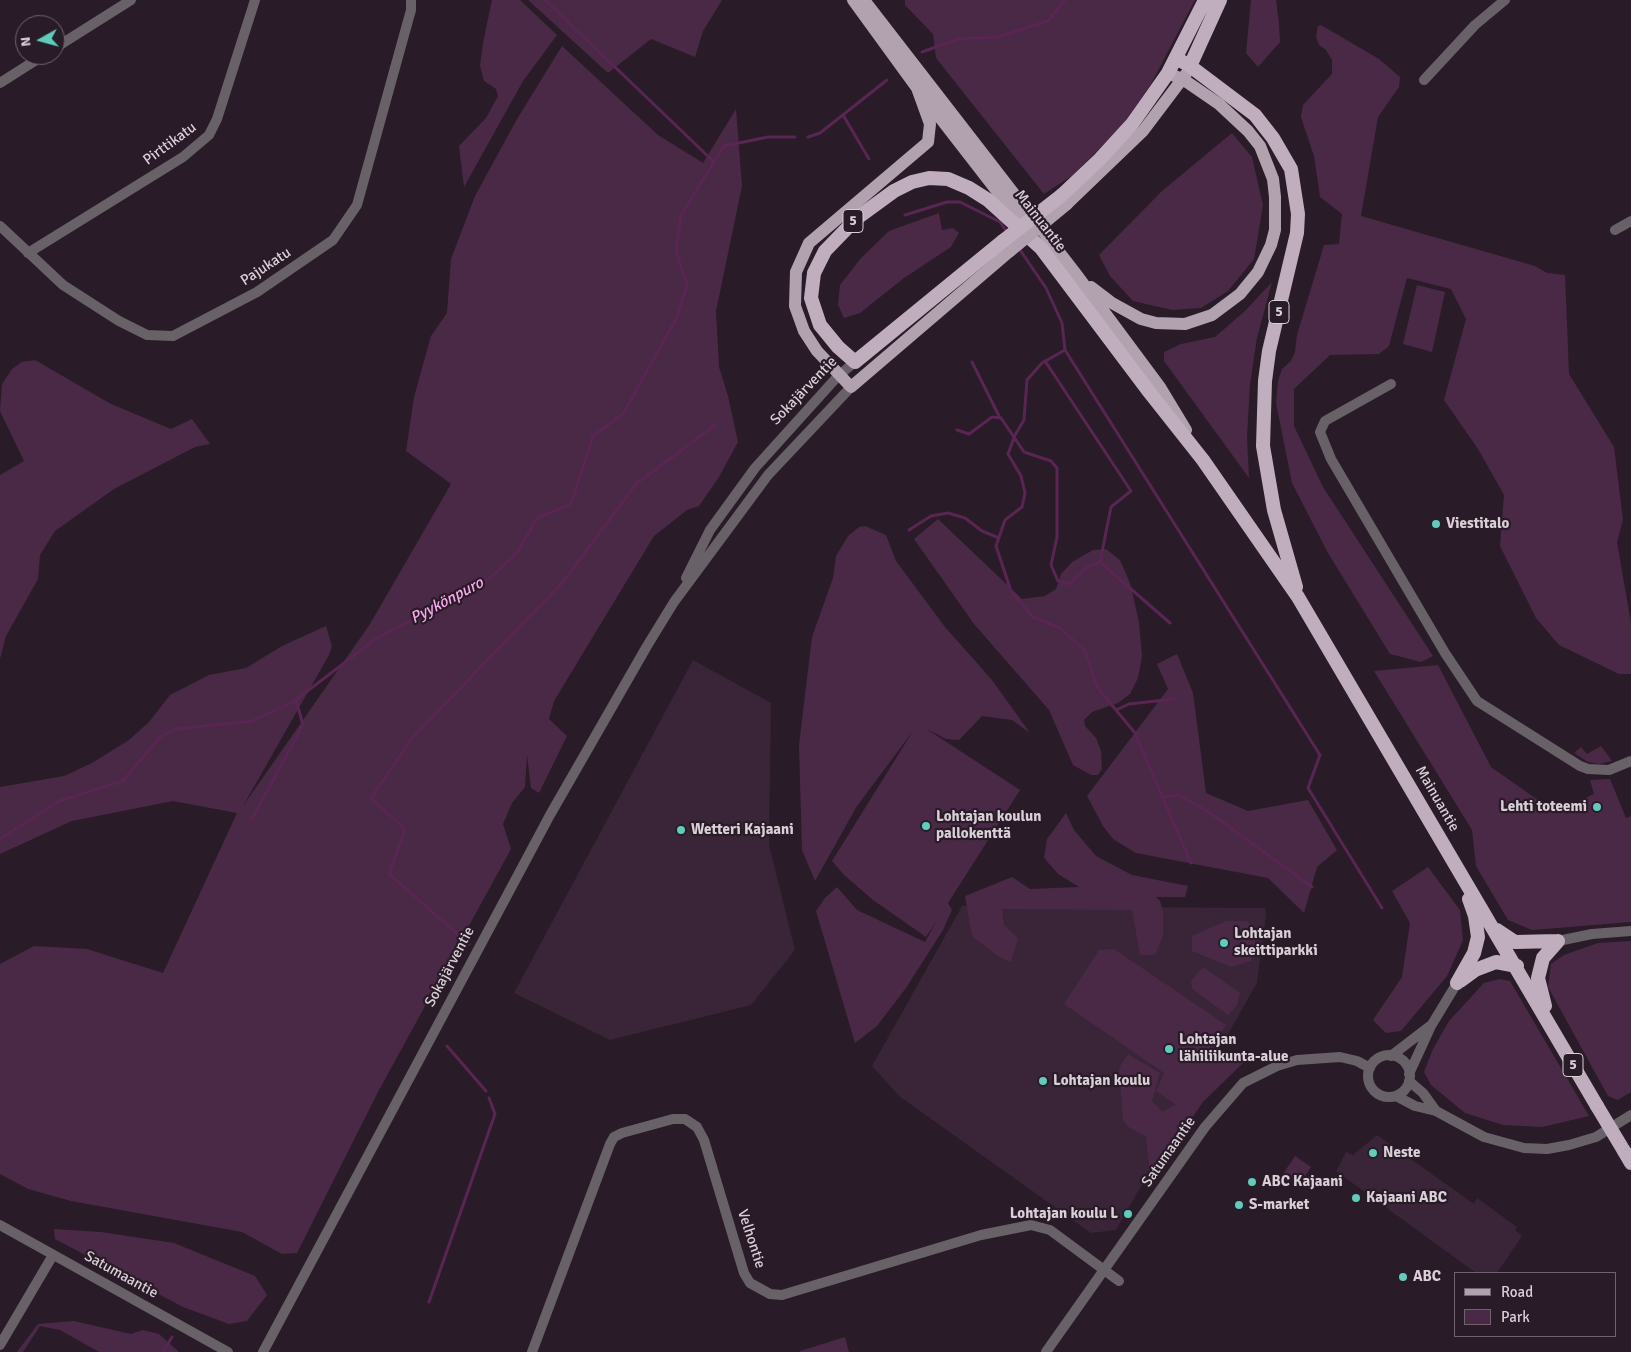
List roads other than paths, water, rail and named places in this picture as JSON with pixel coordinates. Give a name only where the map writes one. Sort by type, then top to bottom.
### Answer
[{"type":"highway","points":[[1007,246],[1064,199],[1132,124],[1168,74],[1205,0]]},
{"type":"highway","points":[[1176,58],[1190,66],[1220,0]]},
{"type":"highway","name":"5","points":[[1190,66],[1255,115],[1273,138],[1291,169],[1298,214],[1297,233],[1269,350],[1265,381],[1263,446],[1274,510],[1298,597]]},
{"type":"highway","name":"5","points":[[855,362],[838,347],[820,326],[811,298],[814,273],[825,251],[840,234],[857,218],[894,191],[912,182],[929,178],[948,179],[969,188],[988,200],[1041,248]]},
{"type":"highway","name":"Sokajärventie","points":[[855,362],[1007,246]]},
{"type":"highway","name":"Mainuantie","points":[[1041,248],[1150,393],[1204,460],[1298,597],[1628,1157]]},
{"type":"highway","points":[[1453,859],[1475,916],[1478,937],[1474,953],[1457,983]]},
{"type":"highway","points":[[1494,928],[1515,942],[1558,942]]},
{"type":"highway","points":[[1549,1023],[1538,978],[1543,958],[1558,942]]},
{"type":"highway","points":[[1457,983],[1475,970],[1496,962],[1517,966]]},
{"type":"main road","name":"Mainuantie","points":[[852,0],[917,88],[1041,248]]},
{"type":"main road","name":"Mainuantie","points":[[864,0],[1076,274],[1160,387],[1204,460]]},
{"type":"main road","points":[[1064,199],[1143,131],[1184,80],[1190,66]]},
{"type":"main road","points":[[1076,274],[1112,303],[1141,319],[1156,323],[1185,324],[1212,316],[1226,308],[1250,284],[1265,259],[1275,230],[1275,197],[1273,179],[1260,146],[1236,118],[1203,92],[1184,80],[1168,74]]},
{"type":"main road","points":[[851,387],[838,376],[804,331],[795,306],[796,272],[809,242],[910,160],[928,142],[930,124],[917,88]]},
{"type":"main road","name":"Sokajärventie","points":[[851,387],[1007,246]]},
{"type":"main road","points":[[855,362],[863,375]]},
{"type":"street","points":[[65,42],[131,0]]},
{"type":"street","name":"Pirttikatu","points":[[28,254],[183,157],[209,135],[217,119],[255,0]]},
{"type":"street","name":"Pajukatu","points":[[0,226],[63,285],[119,321],[148,334],[173,336],[257,292],[333,240],[357,205],[411,10],[411,0]]},
{"type":"street","points":[[1424,80],[1474,25],[1505,0]]},
{"type":"street","points":[[0,83],[28,65]]},
{"type":"street","points":[[1615,230],[1631,221]]},
{"type":"street","name":"Sokajärventie","points":[[674,602],[710,530],[755,468],[838,376],[855,362]]},
{"type":"street","points":[[1391,384],[1325,421],[1320,432],[1331,459],[1445,653],[1477,701],[1580,766],[1588,769],[1609,770],[1631,761]]},
{"type":"street","name":"Sokajärventie","points":[[263,1352],[550,815],[616,696],[674,602],[768,475],[851,387]]},
{"type":"street","points":[[1558,942],[1592,934],[1631,931]]},
{"type":"street","points":[[1431,1026],[1391,1056],[1379,1058],[1370,1068],[1368,1078],[1372,1090],[1384,1097],[1396,1096],[1403,1091],[1431,1026],[1457,983]]},
{"type":"street","points":[[1391,1056],[1405,1063],[1409,1078],[1436,1111]]},
{"type":"street","name":"Satumaantie","points":[[1046,1352],[1213,1116],[1243,1083],[1276,1066],[1298,1060],[1340,1057],[1357,1061],[1370,1068]]},
{"type":"street","points":[[1396,1096],[1415,1106],[1436,1111],[1484,1137],[1524,1148],[1569,1145],[1596,1136],[1631,1115]]},
{"type":"street","name":"Velhontie","points":[[532,1352],[614,1137],[673,1119],[685,1119],[697,1127],[704,1140],[744,1273],[750,1283],[770,1294],[782,1295],[981,1236],[1031,1224],[1050,1230],[1119,1281]]},
{"type":"street","name":"Satumaantie","points":[[0,1225],[228,1352]]},
{"type":"street","points":[[0,1346],[53,1255]]},
{"type":"waterway","points":[[545,0],[714,162]]},
{"type":"waterway","name":"Pyykönpuro","points":[[922,52],[958,39],[998,37],[1048,21],[1065,0]]},
{"type":"waterway","name":"Pyykönpuro","points":[[808,137],[820,133],[887,80]]},
{"type":"waterway","points":[[843,115],[869,159]]},
{"type":"waterway","name":"Pyykönpuro","points":[[0,839],[59,801],[123,781],[159,738],[176,729],[252,721],[293,702],[377,638],[483,584],[517,553],[537,518],[571,504],[593,436],[623,414],[677,317],[687,285],[676,251],[681,215],[724,146],[768,137],[795,137]]},
{"type":"waterway","points":[[905,215],[947,202],[960,202],[1000,222],[1007,232]]},
{"type":"waterway","points":[[1018,247],[1046,288],[1062,323],[1065,350],[1320,755],[1308,788],[1382,908]]},
{"type":"waterway","points":[[1065,350],[1042,363],[1027,380],[1024,420],[1015,435],[1008,454],[1021,476],[1025,493],[1022,507],[1005,520],[996,546],[1011,591],[1033,617],[1060,628],[1085,651],[1097,687],[1135,733],[1191,863]]},
{"type":"waterway","points":[[1045,361],[1131,491],[1111,507],[1100,562],[1170,623]]},
{"type":"waterway","points":[[972,362],[1000,418]]},
{"type":"waterway","points":[[957,430],[969,434],[992,417],[1001,418],[1024,452],[1051,461],[1057,468],[1057,537],[1051,565],[1058,581],[1069,584],[1086,568],[1100,562]]},
{"type":"waterway","points":[[469,944],[389,874],[405,829],[371,798],[412,738],[563,582],[636,484],[714,426]]},
{"type":"waterway","points":[[909,530],[931,516],[948,513],[965,518],[982,531],[999,538]]},
{"type":"waterway","points":[[1116,710],[1129,704],[1175,699]]},
{"type":"waterway","points":[[252,819],[303,725],[296,700]]},
{"type":"waterway","points":[[1162,797],[1180,795],[1213,815],[1312,887]]},
{"type":"waterway","points":[[447,1046],[486,1091]]},
{"type":"waterway","points":[[429,1302],[495,1114],[489,1098]]},
{"type":"waterway","points":[[163,1352],[172,1337]]},
{"type":"place","name":"Viestitalo","points":[[1436,524]]},
{"type":"place","name":"Lehti toteemi","points":[[1597,807]]},
{"type":"place","name":"Lohtajan koulun pallokenttä","points":[[926,826]]},
{"type":"place","name":"Wetteri Kajaani","points":[[681,830]]},
{"type":"place","name":"Lohtajan skeittiparkki","points":[[1224,943]]},
{"type":"place","name":"Lohtajan lähiliikunta-alue","points":[[1169,1049]]},
{"type":"place","name":"Lohtajan koulu","points":[[1043,1081]]},
{"type":"place","name":"Neste","points":[[1373,1153]]},
{"type":"place","name":"ABC Kajaani","points":[[1252,1182]]},
{"type":"place","name":"Kajaani ABC","points":[[1356,1198]]},
{"type":"place","name":"S-market","points":[[1239,1205]]},
{"type":"place","name":"Lohtajan koulu L","points":[[1128,1214]]},
{"type":"place","name":"ABC","points":[[1403,1277]]}]
